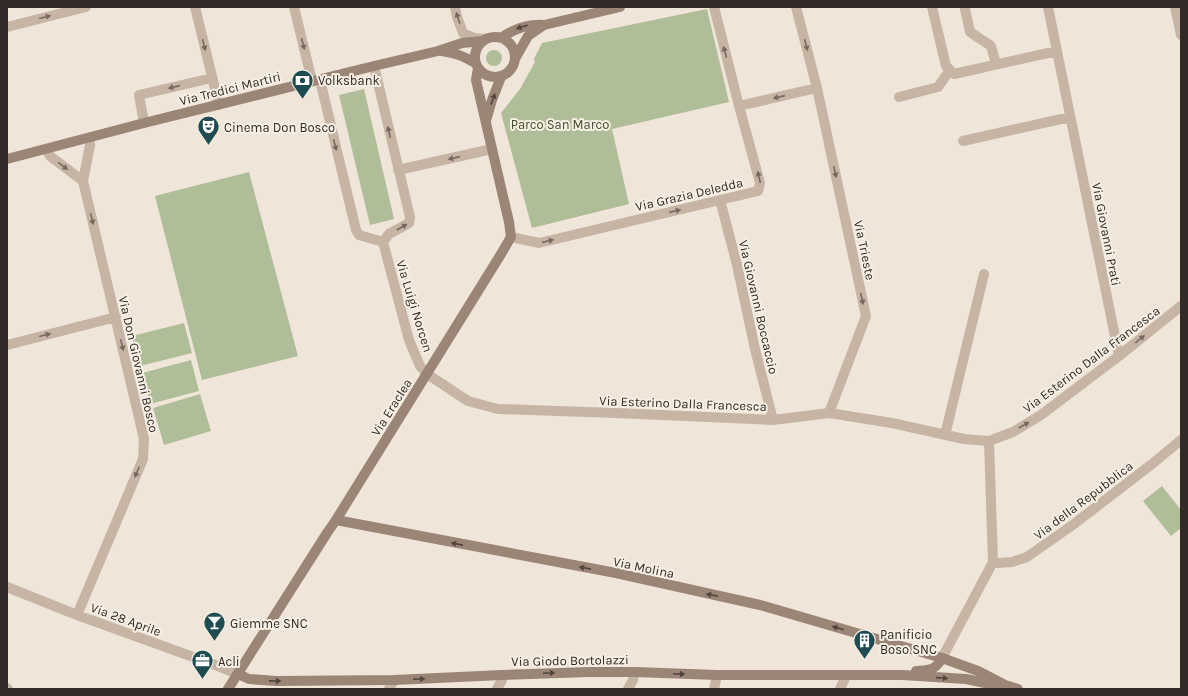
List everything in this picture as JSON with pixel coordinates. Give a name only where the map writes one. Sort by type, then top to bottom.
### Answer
[{"type":"street","points":[[7,27],[86,7]]},
{"type":"street","points":[[195,7],[219,105]]},
{"type":"street","points":[[294,7],[316,80],[356,230],[359,235],[383,242],[389,234],[409,223],[410,217],[374,66]]},
{"type":"street","points":[[455,7],[464,34],[484,40]]},
{"type":"street","points":[[501,38],[511,31],[526,26],[534,24],[544,25],[620,7]]},
{"type":"street","name":"Via Grazia Deledda","points":[[510,237],[539,243],[758,191],[760,183],[714,7]]},
{"type":"street","name":"Via Trieste","points":[[796,7],[816,88],[866,316],[830,413]]},
{"type":"street","points":[[932,7],[946,66],[954,74],[1057,51]]},
{"type":"street","name":"Via Giovanni Prati","points":[[1048,7],[1119,356]]},
{"type":"street","points":[[1175,7],[1181,35]]},
{"type":"street","points":[[965,9],[970,32],[991,46],[996,64]]},
{"type":"street","points":[[516,57],[510,43],[501,38],[491,37],[484,40],[476,50],[474,57],[477,65],[486,76],[493,78],[501,77],[509,72],[513,67],[516,57],[528,36],[544,25]]},
{"type":"street","name":"Via Tredici Martiri","points":[[7,159],[144,123],[438,51],[462,43],[484,40]]},
{"type":"street","name":"Via Tredici Martiri","points":[[438,51],[460,54],[477,65]]},
{"type":"street","points":[[477,65],[476,80],[509,222],[510,237]]},
{"type":"street","points":[[899,97],[938,87],[950,70]]},
{"type":"street","points":[[486,121],[501,77]]},
{"type":"street","name":"Via Tredici Martiri","points":[[144,123],[139,95],[212,78]]},
{"type":"street","points":[[739,106],[816,88]]},
{"type":"street","points":[[963,141],[1070,117]]},
{"type":"street","name":"Via Don Giovanni Bosco","points":[[76,615],[143,459],[144,439],[83,181],[90,146],[89,138]]},
{"type":"street","points":[[46,149],[50,156],[83,181]]},
{"type":"street","points":[[398,170],[492,149]]},
{"type":"street","name":"Via Giovanni Boccaccio","points":[[720,200],[737,265],[755,349],[773,420]]},
{"type":"street","name":"Via Eraclea","points":[[228,689],[336,520],[501,254],[510,237]]},
{"type":"street","name":"Via Luigi Norcen","points":[[383,242],[409,340],[420,366],[427,374]]},
{"type":"street","points":[[945,435],[984,274]]},
{"type":"street","name":"Via Esterino Dalla Francesca","points":[[427,374],[468,401],[498,410],[616,413],[773,420],[830,413],[892,423],[964,439],[989,441],[1013,432],[1041,415],[1119,356],[1181,306]]},
{"type":"street","points":[[7,345],[116,317]]},
{"type":"street","name":"Via della Repubblica","points":[[993,562],[1012,562],[1027,557],[1074,524],[1181,440]]},
{"type":"street","points":[[942,658],[993,562],[989,441]]},
{"type":"street","name":"Via Molina","points":[[336,520],[616,573],[760,605],[942,658]]},
{"type":"street","name":"Via 28 Aprile","points":[[7,587],[76,615],[238,674]]},
{"type":"street","name":"Via Giodo Bortolazzi","points":[[903,675],[916,671],[932,670],[938,666],[942,658],[978,671],[1005,685],[1018,689]]},
{"type":"street","points":[[628,689],[635,672]]},
{"type":"street","name":"Via Giodo Bortolazzi","points":[[238,674],[249,679],[263,680],[394,680],[502,675],[635,672],[716,675],[903,675],[966,679],[990,684],[1005,685]]},
{"type":"street","points":[[497,689],[502,680],[502,675]]},
{"type":"street","points":[[714,689],[716,675]]},
{"type":"street","points":[[840,689],[846,676]]},
{"type":"street","points":[[388,689],[394,680]]},
{"type":"green space","name":"Parco San Marco","points":[[707,9],[729,102],[612,129],[629,204],[532,228],[501,113],[520,89],[535,62],[534,59],[542,43]]},
{"type":"green space","points":[[494,50],[500,52],[502,58],[500,64],[494,66],[488,64],[486,58],[488,52]]},
{"type":"green space","points":[[364,89],[394,219],[370,225],[339,95]]},
{"type":"green space","points":[[249,172],[298,356],[202,380],[155,196]]},
{"type":"green space","points":[[184,323],[192,353],[140,366],[132,336]]},
{"type":"green space","points":[[191,360],[199,391],[150,404],[142,373]]},
{"type":"green space","points":[[200,394],[211,431],[164,445],[153,408]]},
{"type":"green space","points":[[1162,486],[1181,510],[1181,528],[1171,536],[1143,501]]},
{"type":"place","name":"Volksbank","points":[[302,100]]},
{"type":"place","name":"Cinema Don Bosco","points":[[209,146]]},
{"type":"place","name":"Giemme SNC","points":[[215,642]]},
{"type":"place","name":"Panificio Boso SNC","points":[[865,660]]},
{"type":"place","name":"Acli","points":[[203,680]]}]
